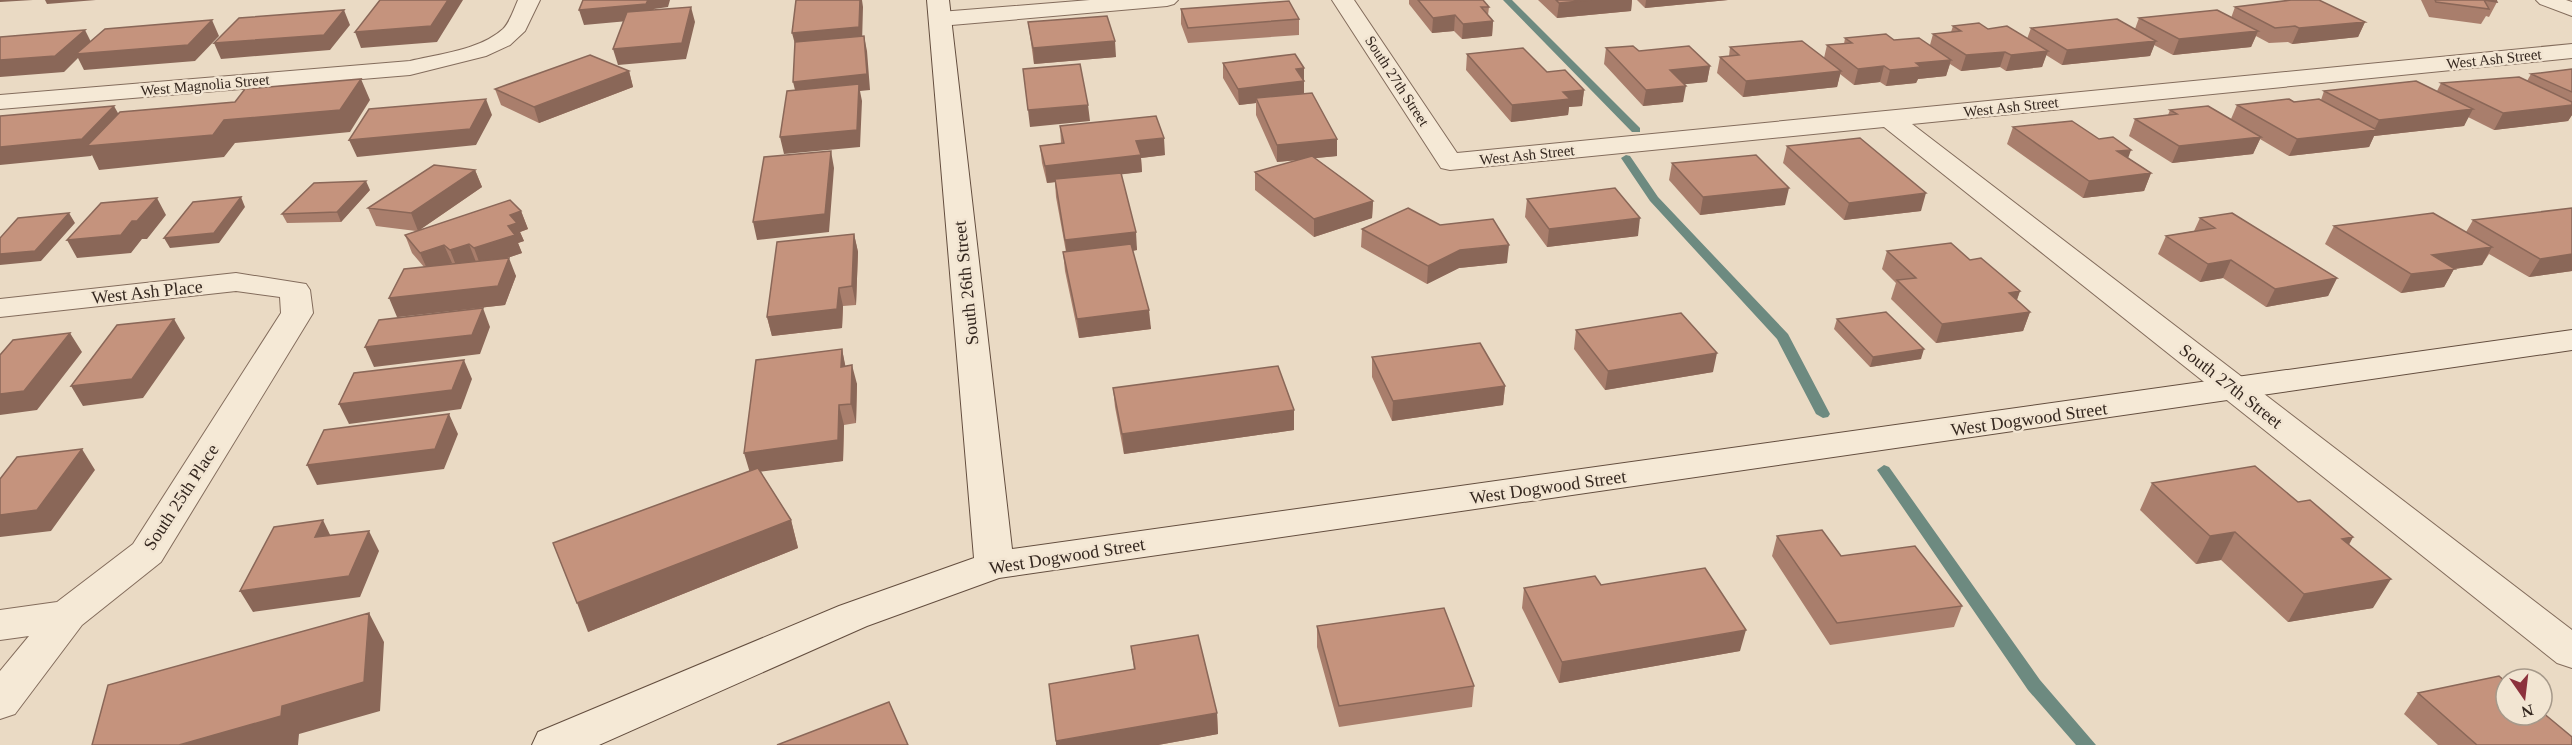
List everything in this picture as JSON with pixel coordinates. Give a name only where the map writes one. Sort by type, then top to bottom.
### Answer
[{"type":"street","name":"West Magnolia Street","points":[[0,102],[410,68],[478,51],[502,40],[514,31],[529,0]]},
{"type":"street","points":[[939,9],[1167,0]]},
{"type":"street","name":"South 27th Street","points":[[1343,0],[1450,162]]},
{"type":"street","points":[[2547,0],[2572,10]]},
{"type":"street","name":"South 26th Street","points":[[939,9],[994,565]]},
{"type":"street","name":"West Ash Street","points":[[1450,162],[2572,51]]},
{"type":"street","name":"South 27th Street","points":[[1890,119],[2572,652]]},
{"type":"street","name":"West Ash Place","points":[[0,308],[236,282],[295,290]]},
{"type":"street","name":"South 25th Place","points":[[0,702],[68,615],[147,553],[297,313],[295,290]]},
{"type":"street","name":"West Dogwood Street","points":[[554,745],[853,616],[994,565],[2572,340]]},
{"type":"street","points":[[0,624],[68,615]]},
{"type":"building","points":[[380,0],[448,0],[431,26],[355,32]]},
{"type":"building","points":[[583,0],[648,0],[646,4],[579,10]]},
{"type":"building","points":[[796,0],[860,0],[859,27],[792,33]]},
{"type":"building","points":[[1418,0],[1483,0],[1489,7],[1481,7],[1493,21],[1463,24],[1455,15],[1433,18]]},
{"type":"building","points":[[1556,0],[1591,0],[1559,3]]},
{"type":"building","points":[[2291,0],[2319,0],[2365,22],[2275,28],[2235,7]]},
{"type":"building","points":[[2435,0],[2484,0],[2489,9],[2436,2]]},
{"type":"building","points":[[1289,1],[1299,19],[1188,28],[1181,9]]},
{"type":"building","points":[[691,7],[682,43],[613,49],[627,12]]},
{"type":"building","points":[[344,10],[324,35],[214,43],[239,18]]},
{"type":"building","points":[[2217,10],[2258,31],[2179,39],[2139,18]]},
{"type":"building","points":[[1107,16],[1115,41],[1033,48],[1028,22]]},
{"type":"building","points":[[2117,19],[2156,41],[2067,50],[2031,28]]},
{"type":"building","points":[[212,20],[188,45],[76,54],[105,29]]},
{"type":"building","points":[[1979,23],[1988,29],[2007,26],[2048,51],[2011,55],[2005,52],[1966,55],[1933,34],[1961,31],[1953,26]]},
{"type":"building","points":[[85,30],[55,56],[0,60],[0,37]]},
{"type":"building","points":[[1886,34],[1894,40],[1919,38],[1951,60],[1916,63],[1921,67],[1890,70],[1884,66],[1858,69],[1827,45],[1852,43],[1845,38]]},
{"type":"building","points":[[864,36],[867,74],[793,82],[795,42]]},
{"type":"building","points":[[1802,41],[1841,71],[1746,81],[1720,57],[1739,55],[1730,47]]},
{"type":"building","points":[[1633,46],[1639,51],[1689,46],[1710,66],[1670,70],[1686,86],[1646,90],[1606,48]]},
{"type":"building","points":[[1523,48],[1547,72],[1565,70],[1584,90],[1563,92],[1570,99],[1512,105],[1467,54]]},
{"type":"building","points":[[1295,54],[1304,68],[1296,69],[1304,81],[1238,89],[1223,63]]},
{"type":"building","points":[[590,55],[629,71],[534,107],[495,89]]},
{"type":"building","points":[[1080,64],[1088,105],[1028,110],[1023,69]]},
{"type":"building","points":[[2572,69],[2572,92],[2531,74]]},
{"type":"building","points":[[2519,77],[2572,102],[2572,105],[2503,113],[2441,83]]},
{"type":"building","points":[[361,79],[340,110],[224,120],[213,135],[87,146],[120,112],[235,102],[245,89]]},
{"type":"building","points":[[2416,81],[2473,109],[2379,120],[2324,91]]},
{"type":"building","points":[[859,84],[857,130],[780,137],[787,91]]},
{"type":"building","points":[[1312,93],[1337,139],[1277,145],[1256,98]]},
{"type":"building","points":[[486,99],[470,129],[349,140],[369,109]]},
{"type":"building","points":[[2289,99],[2294,102],[2319,99],[2377,130],[2297,139],[2237,105]]},
{"type":"building","points":[[114,106],[82,139],[0,147],[0,116]]},
{"type":"building","points":[[2208,106],[2261,137],[2179,146],[2135,119],[2177,114],[2170,110]]},
{"type":"building","points":[[1156,116],[1164,138],[1136,141],[1141,155],[1045,166],[1040,146],[1064,143],[1060,126]]},
{"type":"building","points":[[2072,121],[2099,139],[2113,137],[2131,150],[2117,151],[2151,173],[2089,181],[2013,127]]},
{"type":"building","points":[[1860,138],[1926,193],[1849,203],[1787,146]]},
{"type":"building","points":[[831,151],[825,214],[753,222],[764,157]]},
{"type":"building","points":[[1756,155],[1789,188],[1703,197],[1672,163]]},
{"type":"building","points":[[1312,156],[1373,201],[1314,219],[1255,172]]},
{"type":"building","points":[[434,165],[475,170],[411,213],[368,208]]},
{"type":"building","points":[[1121,173],[1136,232],[1065,240],[1055,179]]},
{"type":"building","points":[[366,181],[337,212],[282,214],[314,183]]},
{"type":"building","points":[[1615,188],[1640,218],[1549,229],[1527,199]]},
{"type":"building","points":[[241,197],[214,233],[164,238],[193,202]]},
{"type":"building","points":[[157,198],[137,221],[132,221],[121,235],[67,240],[101,203]]},
{"type":"building","points":[[510,200],[521,211],[510,215],[517,223],[508,226],[515,235],[474,248],[469,244],[450,250],[444,245],[420,253],[405,235]]},
{"type":"building","points":[[1408,208],[1440,225],[1493,219],[1509,245],[1460,250],[1428,266],[1362,229]]},
{"type":"building","points":[[2572,208],[2572,254],[2540,259],[2473,220]]},
{"type":"building","points":[[69,213],[35,251],[0,254],[0,238],[18,218]]},
{"type":"building","points":[[2232,213],[2337,278],[2275,289],[2231,260],[2208,264],[2166,236],[2215,228],[2200,218]]},
{"type":"building","points":[[2433,213],[2492,247],[2432,255],[2455,269],[2411,274],[2334,226]]},
{"type":"building","points":[[854,234],[852,286],[839,288],[837,309],[767,317],[777,242]]},
{"type":"building","points":[[1951,243],[1970,260],[1981,258],[2020,291],[2009,293],[2030,312],[1942,324],[1897,280],[1916,278],[1887,251]]},
{"type":"building","points":[[1131,244],[1149,310],[1077,319],[1063,252]]},
{"type":"building","points":[[509,258],[498,286],[389,298],[404,269]]},
{"type":"building","points":[[483,308],[472,335],[365,347],[379,320]]},
{"type":"building","points":[[1886,312],[1924,349],[1873,357],[1837,319]]},
{"type":"building","points":[[1681,313],[1717,353],[1608,371],[1576,330]]},
{"type":"building","points":[[174,319],[132,379],[71,386],[117,325]]},
{"type":"building","points":[[70,333],[24,391],[0,394],[0,355],[13,340]]},
{"type":"building","points":[[1480,343],[1505,386],[1393,401],[1372,357]]},
{"type":"building","points":[[842,349],[841,367],[852,365],[851,404],[839,405],[838,440],[744,453],[756,360]]},
{"type":"building","points":[[464,360],[452,390],[339,404],[354,373]]},
{"type":"building","points":[[1278,366],[1294,410],[1122,434],[1113,388]]},
{"type":"building","points":[[449,414],[435,449],[307,465],[324,430]]},
{"type":"building","points":[[82,449],[37,510],[0,515],[0,479],[17,457]]},
{"type":"building","points":[[2255,466],[2298,502],[2310,500],[2353,537],[2342,539],[2391,579],[2304,594],[2235,532],[2210,536],[2152,483]]},
{"type":"building","points":[[758,468],[791,520],[577,603],[553,543]]},
{"type":"building","points":[[323,520],[315,537],[369,531],[349,576],[240,591],[274,527]]},
{"type":"building","points":[[1822,530],[1841,556],[1915,546],[1962,606],[1837,623],[1777,536]]},
{"type":"building","points":[[1705,568],[1746,630],[1562,662],[1524,588],[1595,576],[1601,585]]},
{"type":"building","points":[[1444,608],[1474,686],[1339,706],[1317,626]]},
{"type":"building","points":[[369,613],[364,682],[282,706],[281,716],[179,745],[92,745],[108,685]]},
{"type":"building","points":[[1198,635],[1217,713],[1056,741],[1049,684],[1135,669],[1131,646]]},
{"type":"building","points":[[2494,677],[2494,727],[2554,727],[2554,722],[2572,737],[2572,745],[2477,745],[2418,693]]},
{"type":"building","points":[[889,702],[908,745],[777,745]]},
{"type":"waterway","points":[[1507,0],[1636,130]]},
{"type":"waterway","points":[[1626,158],[1654,199],[1783,337],[1823,414]]},
{"type":"waterway","points":[[1884,470],[2034,685],[2087,745]]}]
